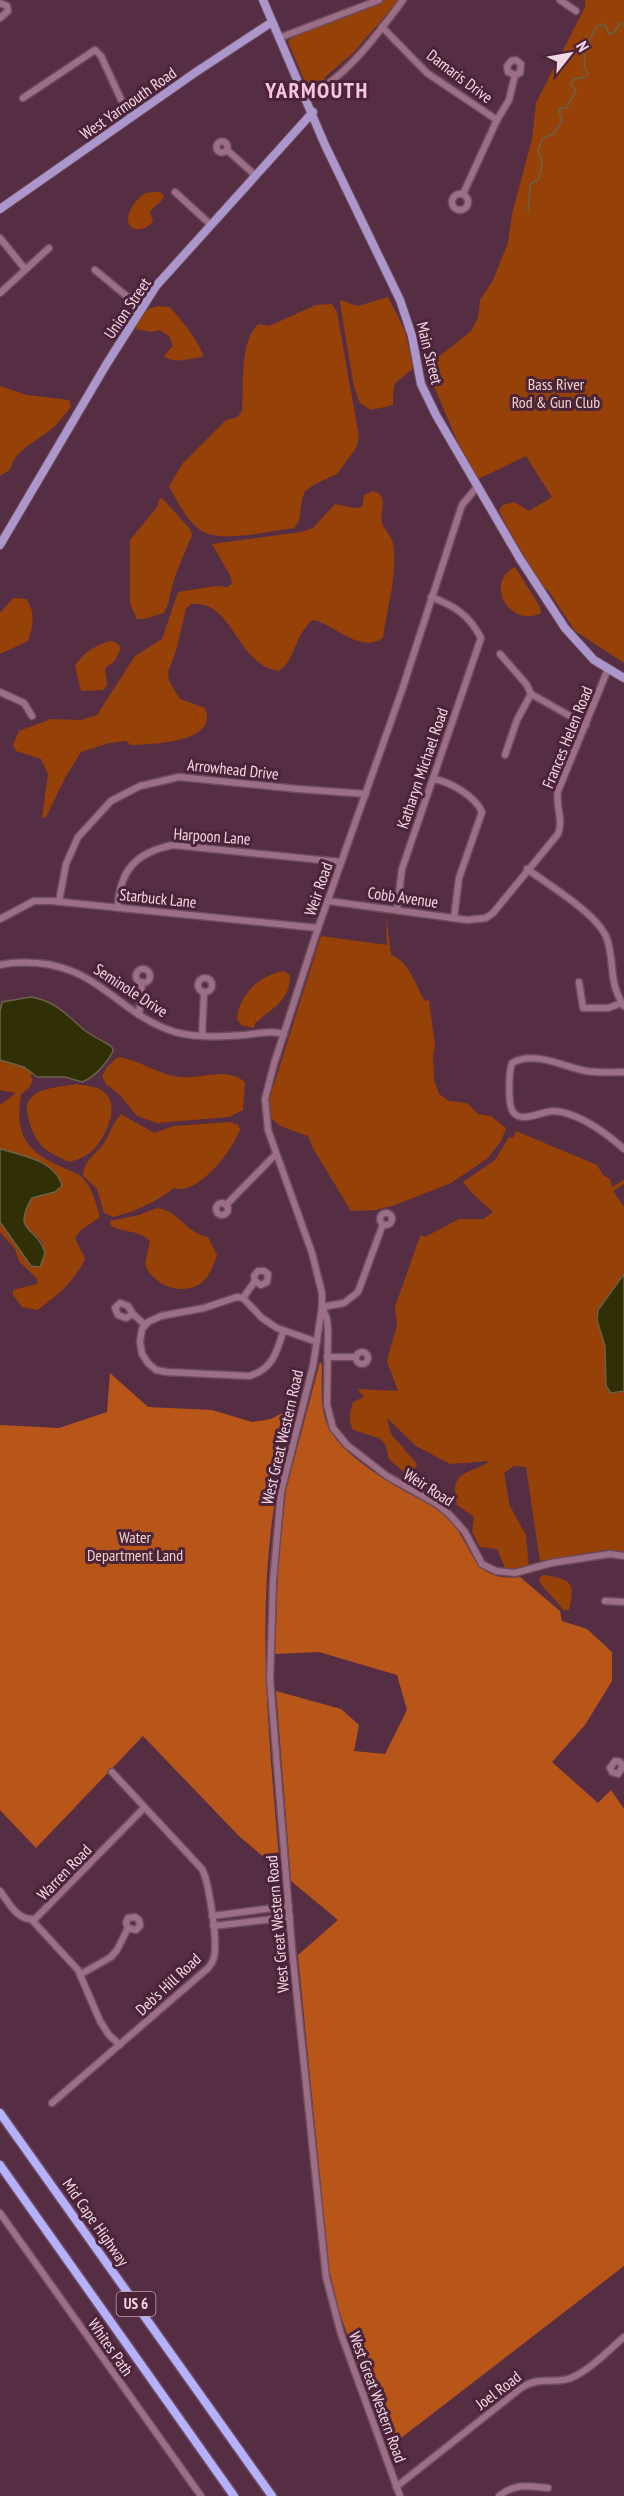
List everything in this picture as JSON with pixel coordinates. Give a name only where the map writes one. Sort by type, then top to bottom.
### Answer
[{"type":"highway","name":"Mid Cape Highway","points":[[0,2113],[272,2496]]},
{"type":"highway","name":"US 6","points":[[0,2165],[234,2496]]},
{"type":"main road","name":"Main Street","points":[[263,0],[313,112],[325,145],[406,315],[421,384],[477,488],[565,628],[584,650],[608,669],[624,678]]},
{"type":"main road","name":"West Yarmouth Road","points":[[1,205],[272,22]]},
{"type":"main road","name":"Union Street","points":[[0,545],[156,286],[313,112]]},
{"type":"street","points":[[279,38],[379,0]]},
{"type":"street","points":[[306,97],[335,79],[404,0]]},
{"type":"street","points":[[560,0],[576,11]]},
{"type":"street","points":[[0,3],[8,9],[6,14],[0,17]]},
{"type":"street","name":"Damaris Drive","points":[[382,27],[427,73],[497,120]]},
{"type":"street","points":[[23,98],[95,50],[100,54],[130,119]]},
{"type":"street","points":[[463,194],[497,120],[509,100],[515,75]]},
{"type":"street","points":[[227,150],[256,176]]},
{"type":"street","points":[[175,192],[211,225]]},
{"type":"street","points":[[0,238],[25,269]]},
{"type":"street","points":[[0,293],[49,248]]},
{"type":"street","points":[[95,270],[141,308]]},
{"type":"street","name":"Weir Road","points":[[477,488],[462,505],[366,794],[318,928],[265,1099],[268,1130],[317,1270],[322,1307],[327,1319],[328,1414],[339,1436],[387,1476],[437,1504],[449,1514],[465,1532],[480,1561],[486,1567],[496,1571],[514,1573],[551,1563],[610,1554],[624,1556]]},
{"type":"street","name":"Katharyn Michael Road","points":[[397,909],[402,869],[482,638],[472,621],[459,610],[431,597]]},
{"type":"street","points":[[500,654],[527,685],[531,694],[586,725]]},
{"type":"street","name":"Frances Helen Road","points":[[474,920],[486,918],[498,908],[560,830],[560,815],[556,799],[558,790],[608,669]]},
{"type":"street","points":[[0,692],[24,703],[32,716]]},
{"type":"street","points":[[505,755],[514,736],[517,720],[531,694]]},
{"type":"street","name":"Arrowhead Drive","points":[[59,901],[66,864],[78,837],[111,801],[140,786],[179,777],[366,794]]},
{"type":"street","points":[[433,779],[442,780],[473,800],[479,805],[482,815],[459,878],[454,918]]},
{"type":"street","name":"Harpoon Lane","points":[[118,908],[119,889],[131,866],[148,852],[173,845],[341,862]]},
{"type":"street","points":[[527,869],[597,920],[608,940],[612,978],[623,1004],[608,1008],[583,1008],[579,982]]},
{"type":"street","name":"Starbuck Lane","points":[[0,919],[34,901],[59,901],[318,928]]},
{"type":"street","name":"Cobb Avenue","points":[[328,901],[474,920]]},
{"type":"street","name":"Seminole Drive","points":[[0,965],[26,962],[65,967],[88,977],[139,1015],[174,1032],[202,1036],[246,1035],[273,1031],[284,1034]]},
{"type":"street","points":[[139,1015],[142,982]]},
{"type":"street","points":[[202,1036],[204,992]]},
{"type":"street","points":[[624,1072],[588,1071],[554,1062],[524,1058],[512,1063],[509,1078],[511,1109],[516,1115],[523,1117],[549,1112],[563,1113],[598,1129],[624,1149]]},
{"type":"street","points":[[226,1205],[276,1154]]},
{"type":"street","points":[[322,1307],[344,1303],[358,1292],[382,1224]]},
{"type":"street","points":[[243,1298],[255,1281]]},
{"type":"street","points":[[283,1332],[268,1367],[259,1374],[244,1377],[156,1370],[148,1363],[141,1349],[140,1336],[145,1325],[164,1314],[204,1308],[232,1298],[243,1298],[262,1318],[283,1332],[317,1342]]},
{"type":"street","name":"Weir Road","points":[[317,1342],[322,1307]]},
{"type":"street","points":[[133,1314],[145,1325]]},
{"type":"street","name":"West Great Western Road","points":[[317,1342],[308,1389],[281,1492],[273,1581],[270,1680],[290,1917],[326,2277],[339,2328],[400,2496]]},
{"type":"street","points":[[327,1357],[355,1357]]},
{"type":"street","points":[[605,1601],[624,1602]]},
{"type":"street","name":"Deb's Hill Road","points":[[52,2103],[210,1966],[215,1950],[212,1916],[206,1879],[202,1869],[112,1772]]},
{"type":"street","name":"Warren Road","points":[[0,1891],[15,1912],[31,1919],[39,1916],[144,1808]]},
{"type":"street","points":[[212,1916],[289,1906]]},
{"type":"street","points":[[213,1926],[290,1917]]},
{"type":"street","points":[[31,1919],[81,1974],[100,2021],[108,2035],[120,2045]]},
{"type":"street","points":[[81,1974],[111,1957],[128,1928]]},
{"type":"street","name":"Whites Path","points":[[0,2213],[201,2496]]},
{"type":"street","name":"Joel Road","points":[[396,2487],[520,2388],[534,2380],[559,2380],[575,2376],[624,2337]]},
{"type":"street","points":[[500,2496],[514,2487],[548,2488]]},
{"type":"green space","points":[[386,0],[399,0],[353,53],[324,78],[325,80],[314,85],[306,84],[288,42],[293,36]]},
{"type":"green space","name":"Bass River Rod & Gun Club","points":[[585,0],[624,0],[624,663],[575,631],[548,590],[540,585],[503,519],[499,510],[503,505],[514,502],[529,511],[552,497],[526,456],[474,481],[426,367],[471,331],[478,318],[480,300],[493,280],[508,243],[512,214],[532,139],[536,103],[585,7]]},
{"type":"green space","points":[[160,192],[164,196],[150,212],[153,221],[151,224],[139,229],[132,227],[128,217],[137,201],[146,193]]},
{"type":"green space","points":[[388,297],[405,331],[413,368],[394,386],[393,405],[371,410],[360,403],[354,387],[340,300],[358,306]]},
{"type":"green space","points":[[332,304],[337,312],[359,437],[356,448],[337,474],[305,491],[299,521],[294,528],[233,536],[221,536],[202,531],[187,517],[169,486],[183,463],[226,420],[238,417],[242,410],[245,352],[253,331],[259,324],[269,326],[316,305]]},
{"type":"green space","points":[[158,306],[169,307],[178,317],[195,338],[203,357],[178,361],[168,359],[164,356],[173,346],[169,336],[159,330],[152,332],[136,329],[143,313]]},
{"type":"green space","points":[[0,386],[27,395],[69,400],[71,406],[49,431],[16,457],[10,470],[0,476]]},
{"type":"green space","points":[[373,491],[378,493],[383,500],[381,518],[392,541],[394,556],[393,579],[383,638],[374,642],[356,640],[313,620],[302,632],[289,661],[279,671],[264,666],[253,657],[217,612],[205,605],[191,604],[186,609],[176,651],[168,672],[169,681],[180,699],[205,708],[207,720],[202,728],[193,735],[167,742],[131,745],[126,741],[109,743],[81,752],[46,817],[42,818],[48,774],[41,759],[16,751],[13,745],[19,731],[51,719],[81,720],[97,715],[135,656],[162,639],[178,592],[217,586],[227,587],[232,584],[230,575],[212,544],[301,532],[313,528],[335,504],[354,508],[362,507],[364,495]]},
{"type":"green space","points":[[162,498],[190,529],[192,535],[176,574],[164,613],[137,619],[130,604],[130,540]]},
{"type":"green space","points":[[515,567],[540,607],[541,613],[529,616],[519,615],[504,602],[501,583],[506,574]]},
{"type":"green space","points":[[13,598],[26,599],[29,604],[33,619],[31,630],[28,641],[0,654],[0,613]]},
{"type":"green space","points":[[111,641],[117,643],[121,648],[115,661],[105,668],[107,685],[103,690],[81,691],[75,666],[91,650]]},
{"type":"green space","points":[[386,914],[391,955],[403,963],[425,1001],[429,1000],[435,1047],[434,1080],[439,1094],[449,1101],[467,1103],[478,1114],[491,1116],[506,1128],[501,1141],[488,1158],[451,1183],[395,1205],[376,1210],[351,1211],[308,1136],[280,1126],[271,1118],[270,1097],[321,936],[387,945]]},
{"type":"green space","points":[[284,971],[290,975],[284,997],[255,1023],[254,1028],[241,1025],[237,1019],[246,994],[259,981]]},
{"type":"green space","points":[[118,1057],[173,1076],[223,1074],[238,1077],[245,1082],[243,1110],[229,1117],[157,1123],[137,1116],[119,1094],[106,1084],[102,1076],[107,1067]]},
{"type":"green space","points":[[0,1060],[24,1067],[32,1073],[30,1076],[33,1080],[29,1088],[21,1094],[20,1120],[25,1140],[39,1155],[83,1178],[91,1191],[100,1217],[81,1230],[75,1238],[85,1259],[76,1275],[58,1294],[37,1310],[22,1307],[13,1295],[13,1290],[37,1284],[38,1280],[19,1261],[15,1249],[0,1232],[0,1222],[31,1266],[40,1267],[43,1243],[25,1224],[24,1215],[32,1198],[55,1192],[53,1170],[39,1162],[0,1149],[0,1105],[16,1093],[0,1090]]},
{"type":"green space","points":[[76,1084],[104,1092],[112,1108],[109,1122],[99,1143],[84,1157],[70,1162],[54,1155],[37,1140],[27,1114],[27,1107],[35,1094],[52,1088]]},
{"type":"green space","points":[[121,1114],[154,1133],[174,1126],[230,1122],[238,1125],[240,1129],[223,1159],[203,1179],[183,1189],[174,1188],[146,1206],[114,1217],[104,1213],[97,1189],[83,1175],[89,1160],[104,1143]]},
{"type":"green space","points":[[516,1131],[597,1165],[603,1175],[610,1179],[612,1187],[624,1180],[624,1184],[613,1191],[624,1207],[624,1274],[598,1310],[607,1353],[605,1370],[619,1393],[624,1391],[624,1551],[604,1550],[540,1561],[526,1467],[514,1466],[504,1473],[510,1506],[526,1535],[529,1569],[523,1572],[506,1570],[497,1549],[480,1547],[472,1532],[474,1517],[457,1505],[455,1493],[458,1479],[463,1474],[490,1461],[450,1464],[416,1446],[387,1418],[391,1434],[417,1464],[414,1472],[404,1472],[389,1459],[385,1444],[379,1438],[353,1430],[350,1420],[353,1402],[364,1397],[357,1389],[398,1391],[387,1361],[397,1325],[395,1307],[421,1235],[425,1237],[459,1219],[483,1219],[493,1212],[463,1182],[495,1160],[509,1137],[513,1138]]},
{"type":"green space","points":[[157,1208],[171,1213],[193,1231],[208,1237],[217,1255],[209,1275],[200,1284],[184,1289],[160,1283],[145,1264],[150,1241],[136,1233],[111,1226],[110,1221],[139,1215]]},
{"type":"green space","points":[[320,1362],[322,1365],[322,1400],[327,1424],[337,1441],[345,1449],[397,1487],[442,1513],[453,1523],[480,1566],[502,1577],[520,1577],[560,1611],[562,1621],[587,1629],[612,1652],[612,1681],[585,1725],[552,1762],[598,1803],[611,1790],[624,1809],[624,2266],[388,2448],[339,2311],[329,2269],[298,1955],[338,1920],[291,1881],[276,1691],[341,1709],[359,1725],[354,1751],[385,1754],[407,1710],[397,1675],[319,1652],[275,1654],[278,1568],[286,1490]]},
{"type":"green space","name":"Water Department Land","points":[[110,1373],[148,1407],[212,1410],[252,1422],[271,1419],[298,1405],[278,1483],[266,1588],[266,1682],[280,1871],[239,1836],[143,1736],[36,1848],[0,1810],[0,1425],[59,1428],[107,1412]]},
{"type":"green space","points":[[541,1576],[561,1579],[569,1584],[572,1593],[569,1610],[563,1610],[539,1581]]},
{"type":"shaded area","points":[[31,997],[54,1005],[86,1032],[112,1047],[113,1051],[104,1065],[87,1080],[82,1082],[65,1077],[37,1077],[24,1067],[0,1060],[2,1002]]},
{"type":"shaded area","points":[[0,1149],[37,1160],[59,1177],[62,1186],[55,1192],[32,1198],[24,1218],[25,1224],[37,1238],[45,1253],[40,1267],[31,1266],[0,1222]]},
{"type":"shaded area","points":[[624,1274],[624,1391],[611,1393],[606,1386],[605,1346],[597,1320],[598,1310]]},
{"type":"waterway","points":[[528,211],[530,184],[538,180],[541,169],[542,161],[538,151],[542,139],[553,134],[562,121],[559,111],[561,108],[566,108],[576,91],[571,83],[574,79],[585,77],[588,73],[584,67],[585,55],[579,49],[589,42],[596,27],[602,24],[606,26],[609,34],[613,33],[621,23],[624,25]]},
{"type":"district","name":"YARMOUTH","points":[[317,90]]}]
